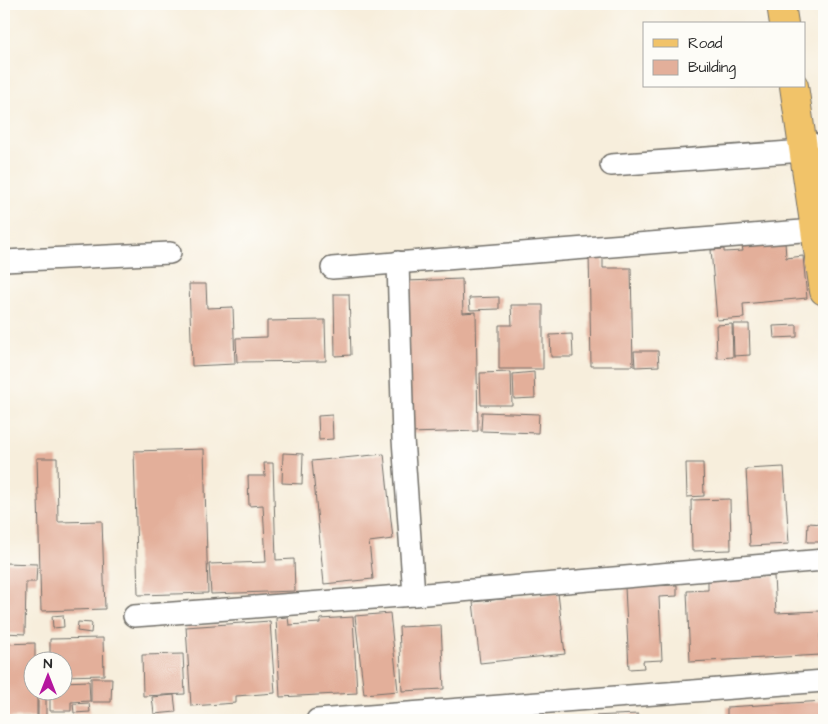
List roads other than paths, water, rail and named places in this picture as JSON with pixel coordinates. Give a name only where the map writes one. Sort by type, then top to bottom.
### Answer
[{"type":"main road","points":[[781,4],[784,22]]},
{"type":"main road","points":[[795,88],[810,146],[815,230],[824,291]]},
{"type":"street","points":[[611,165],[810,146]]},
{"type":"street","points":[[332,268],[815,230]]},
{"type":"street","points":[[4,262],[170,253]]},
{"type":"street","points":[[398,262],[403,439],[414,595]]},
{"type":"street","points":[[134,616],[414,595],[824,560]]},
{"type":"street","points":[[317,720],[824,682]]}]
